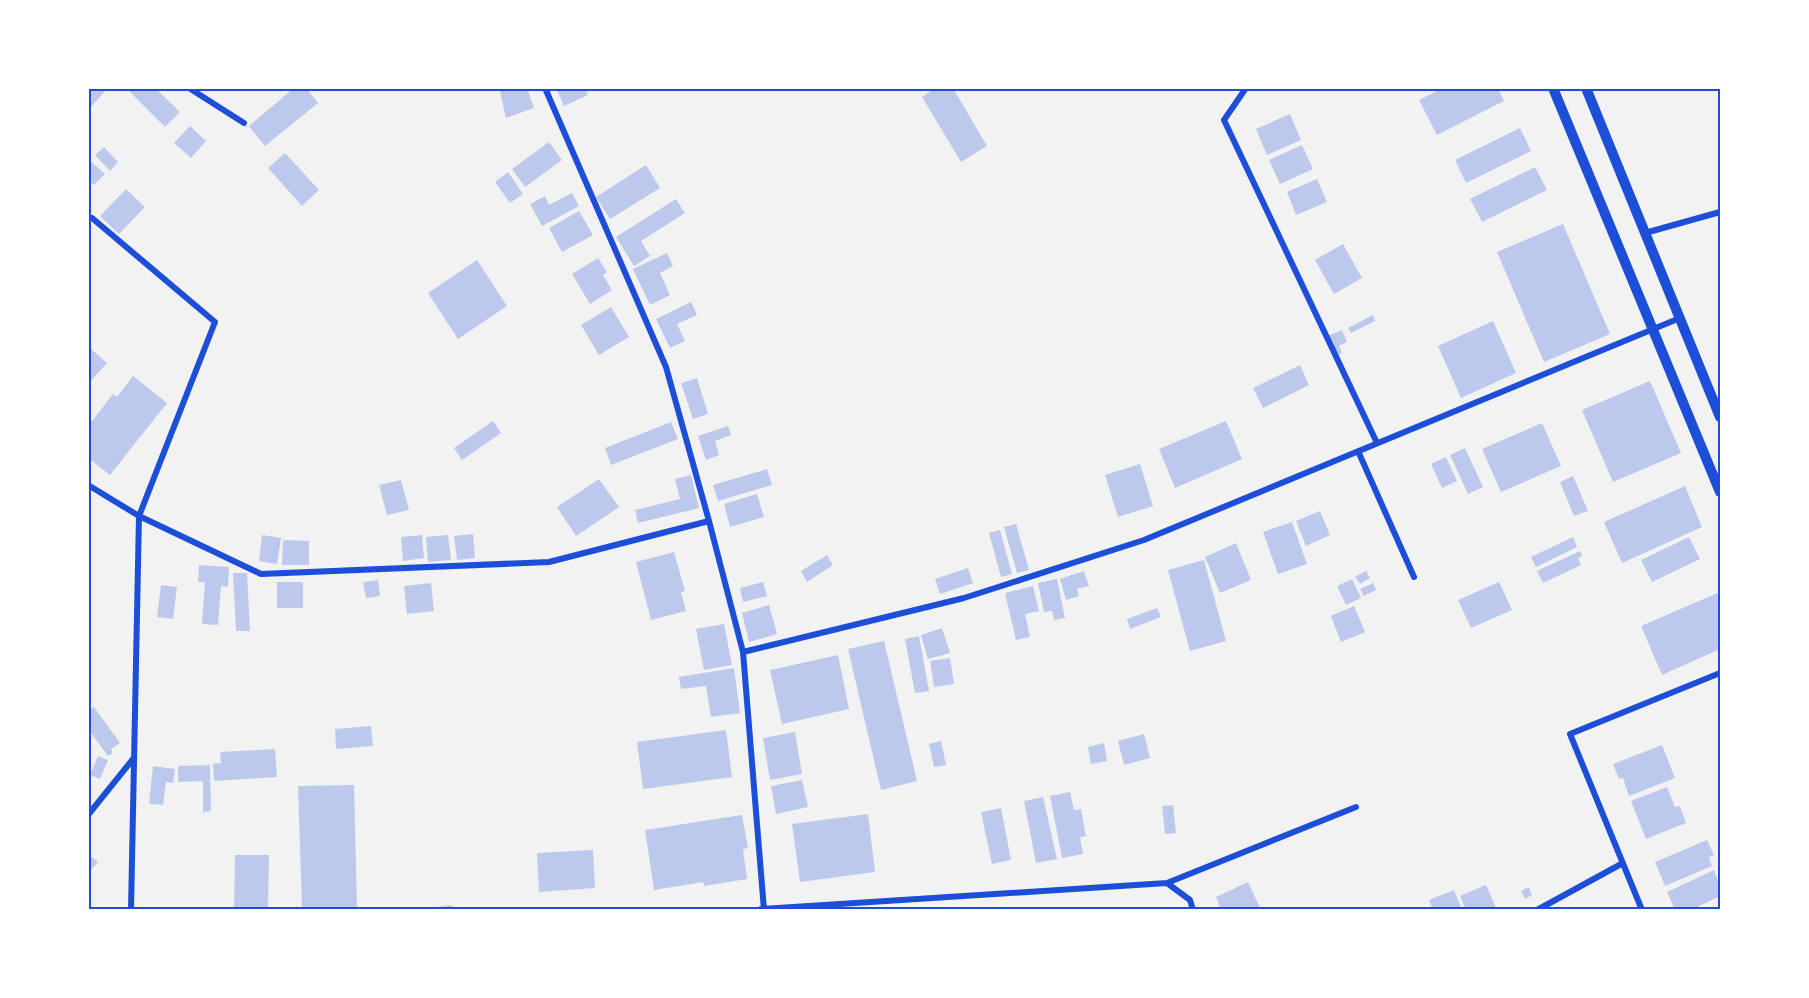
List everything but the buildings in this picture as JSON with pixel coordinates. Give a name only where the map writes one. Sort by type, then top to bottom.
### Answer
[{"type":"street","points":[[189,88],[244,123]]},
{"type":"street","points":[[545,88],[666,367],[709,521],[742,652],[763,909],[1167,883],[1356,807]]},
{"type":"street","points":[[1246,88],[1224,120],[1377,443]]},
{"type":"street","points":[[1553,88],[1720,492]]},
{"type":"street","points":[[1586,88],[1720,417]]},
{"type":"street","points":[[1645,233],[1720,212]]},
{"type":"street","points":[[92,218],[215,322],[139,516],[131,909]]},
{"type":"street","points":[[742,652],[964,598],[1122,547],[1680,318]]},
{"type":"street","points":[[1358,451],[1414,577]]},
{"type":"street","points":[[88,485],[139,516],[261,574],[549,562],[709,521]]},
{"type":"street","points":[[1642,909],[1570,734],[1720,673]]},
{"type":"street","points":[[88,815],[134,758]]},
{"type":"street","points":[[1537,909],[1623,863]]},
{"type":"street","points":[[1167,883],[1190,900],[1193,909]]}]
